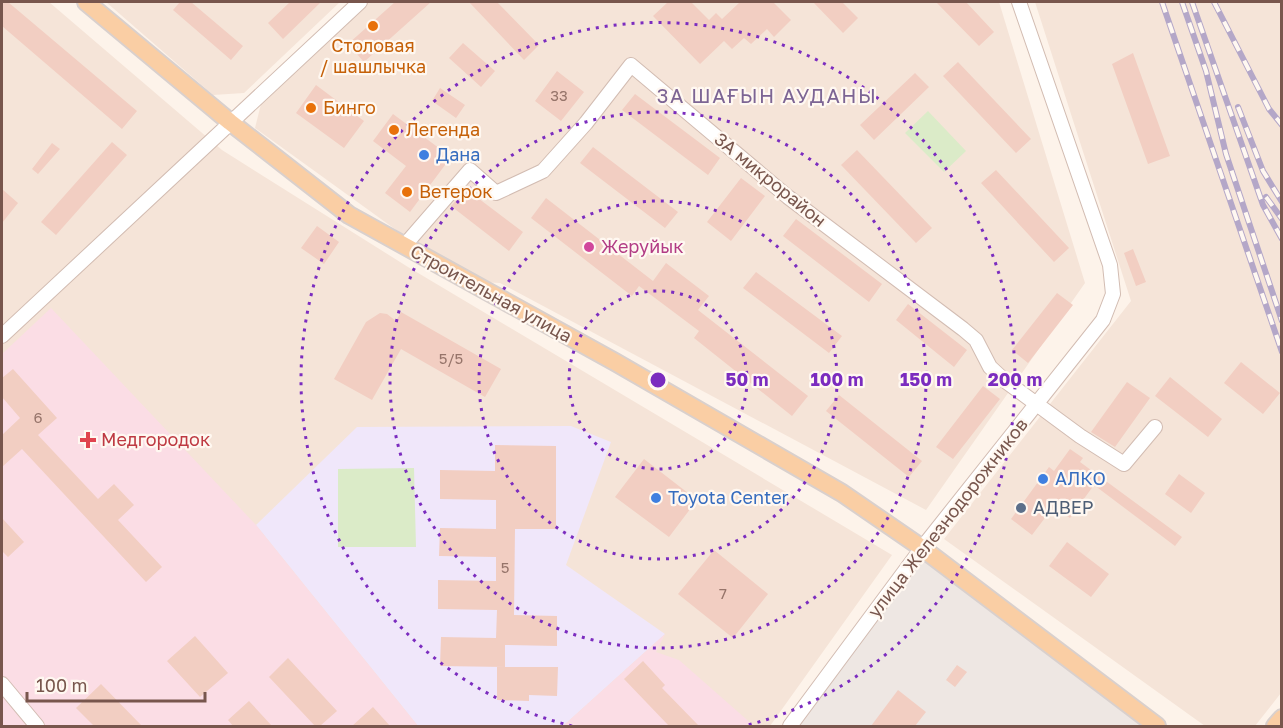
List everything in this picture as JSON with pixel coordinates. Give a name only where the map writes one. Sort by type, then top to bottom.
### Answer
[{"type":"main road","name":"Строительная улица","points":[[86,2],[230,122],[349,215],[615,362],[842,493],[922,548],[1157,726]]},
{"type":"main road","points":[[1275,726],[1281,718]]},
{"type":"street","points":[[2,336],[360,2]]},
{"type":"street","name":"улица Железнодорожников","points":[[790,726],[922,548],[1103,320],[1113,294],[1110,266],[1019,2]]},
{"type":"street","name":"3А микрорайон","points":[[404,246],[470,170],[496,193],[543,171],[586,123],[631,65],[788,197],[963,329],[976,340],[990,367],[1038,404],[1124,464],[1155,427]]},
{"type":"street","points":[[2,684],[37,726]]},
{"type":"shaded area","points":[[2,2],[49,2],[222,150],[408,267],[892,555],[770,726],[2,726]]},
{"type":"shaded area","points":[[106,2],[340,2],[244,93],[213,95]]},
{"type":"shaded area","name":"3А ШАҒЫН АУДАНЫ","points":[[368,2],[999,2],[1085,283],[926,510],[500,283],[481,282],[417,245],[255,128],[262,100]]},
{"type":"shaded area","points":[[1035,2],[1281,2],[1281,693],[1255,726],[1205,726],[944,539],[1131,301]]},
{"type":"shaded area","name":"Медгородок","points":[[51,308],[256,525],[418,726],[2,726],[2,354]]},
{"type":"shaded area","points":[[571,426],[611,442],[566,565],[665,634],[563,726],[418,726],[256,525],[357,427]]},
{"type":"shaded area","points":[[922,548],[1157,726],[789,726]]},
{"type":"shaded area","points":[[665,634],[656,652],[679,660],[754,726],[563,726]]},
{"type":"green space","points":[[928,111],[966,151],[944,172],[905,133]]},
{"type":"green space","points":[[414,468],[416,547],[338,547],[338,469]]},
{"type":"building","points":[[2,2],[8,2],[137,111],[122,129],[2,26]]},
{"type":"building","points":[[180,2],[191,2],[243,46],[231,60],[173,10]]},
{"type":"building","points":[[290,2],[321,2],[283,39],[268,23]]},
{"type":"building","points":[[395,2],[431,2],[364,62],[348,44]]},
{"type":"building","points":[[469,2],[497,2],[539,45],[524,60]]},
{"type":"building","points":[[668,2],[691,2],[709,20],[716,13],[722,19],[740,2],[773,2],[791,20],[774,37],[767,29],[751,44],[744,38],[732,49],[724,41],[700,64],[653,16]]},
{"type":"building","points":[[813,2],[842,2],[858,18],[843,33]]},
{"type":"building","points":[[936,2],[966,2],[994,32],[979,46]]},
{"type":"building","points":[[463,43],[495,71],[481,87],[449,58]]},
{"type":"building","points":[[1133,53],[1170,156],[1148,164],[1112,64]]},
{"type":"building","points":[[958,62],[1031,139],[1016,153],[943,76]]},
{"type":"building","points":[[557,71],[584,92],[561,121],[535,101]]},
{"type":"building","points":[[915,73],[929,87],[874,140],[860,125]]},
{"type":"building","points":[[316,85],[364,121],[344,148],[296,113]]},
{"type":"building","points":[[440,88],[465,105],[456,118],[432,101]]},
{"type":"building","points":[[635,94],[720,158],[708,175],[622,110]]},
{"type":"building","points":[[393,114],[451,157],[410,212],[385,193],[406,166],[373,141]]},
{"type":"building","points":[[112,142],[127,155],[56,235],[41,222]]},
{"type":"building","points":[[52,143],[60,149],[38,174],[32,169]]},
{"type":"building","points":[[593,147],[678,212],[665,228],[580,163]]},
{"type":"building","points":[[857,150],[932,228],[916,243],[841,165]]},
{"type":"building","points":[[996,170],[1069,248],[1054,262],[981,183]]},
{"type":"building","points":[[741,178],[765,196],[731,241],[707,222]]},
{"type":"building","points":[[2,189],[18,203],[2,223]]},
{"type":"building","points":[[466,189],[523,232],[509,251],[451,206]]},
{"type":"building","points":[[546,198],[653,281],[666,263],[709,296],[698,310],[808,396],[792,416],[694,338],[699,331],[639,286],[632,296],[531,218]]},
{"type":"building","points":[[796,219],[882,284],[869,302],[783,236]]},
{"type":"building","points":[[317,226],[339,242],[324,264],[301,248]]},
{"type":"building","points":[[1133,249],[1146,282],[1136,286],[1124,253]]},
{"type":"building","points":[[756,272],[842,336],[829,353],[743,288]]},
{"type":"building","points":[[1057,293],[1073,305],[1028,363],[1012,350]]},
{"type":"building","points":[[908,304],[967,350],[954,367],[896,320]]},
{"type":"building","points":[[401,312],[501,369],[485,397],[401,349],[372,400],[334,379],[366,322],[380,313],[387,314],[396,321]]},
{"type":"building","points":[[1241,362],[1280,393],[1263,414],[1224,383]]},
{"type":"building","points":[[13,369],[57,418],[38,435],[98,499],[114,484],[134,505],[118,520],[162,567],[146,582],[22,449],[2,467],[2,435],[20,418],[2,397],[2,378]]},
{"type":"building","points":[[1170,377],[1222,419],[1208,437],[1155,396]]},
{"type":"building","points":[[1127,382],[1150,398],[1115,447],[1091,432]]},
{"type":"building","points":[[983,386],[1000,399],[953,459],[936,447]]},
{"type":"building","points":[[839,395],[922,461],[909,477],[826,411]]},
{"type":"building","points":[[495,445],[556,446],[556,529],[515,529],[514,615],[557,616],[557,646],[505,645],[505,667],[440,666],[441,637],[496,638],[497,610],[438,609],[438,580],[496,581],[496,557],[439,556],[440,528],[496,529],[496,500],[440,499],[440,470],[495,471]]},
{"type":"building","points":[[1070,449],[1083,458],[1080,462],[1182,537],[1175,546],[1094,485],[1070,518],[1054,506],[1032,535],[1011,519],[1049,467],[1054,471]]},
{"type":"building","name":"Toyota Center","points":[[644,459],[697,500],[669,537],[615,497]]},
{"type":"building","points":[[1179,474],[1205,493],[1191,513],[1165,494]]},
{"type":"building","points":[[2,518],[24,542],[8,557],[2,551]]},
{"type":"building","points":[[1067,542],[1109,574],[1091,597],[1049,566]]},
{"type":"building","points":[[714,550],[768,594],[733,638],[678,594]]},
{"type":"building","points":[[195,636],[228,673],[200,697],[167,661]]},
{"type":"building","points":[[288,658],[337,711],[320,726],[315,726],[269,677]]},
{"type":"building","points":[[643,661],[665,685],[662,688],[699,726],[669,726],[624,679]]},
{"type":"building","points":[[957,665],[967,672],[955,687],[946,680]]},
{"type":"building","points":[[497,667],[558,667],[557,696],[529,695],[529,701],[497,700]]},
{"type":"building","points":[[101,684],[142,726],[94,726],[76,708]]},
{"type":"building","points":[[898,690],[926,712],[915,726],[871,726]]},
{"type":"building","points":[[249,701],[272,726],[233,726],[228,720]]},
{"type":"building","points":[[373,707],[390,726],[352,726]]},
{"type":"railway","points":[[1162,2],[1282,352]]},
{"type":"railway","points":[[1182,2],[1206,71],[1226,154],[1282,321]]},
{"type":"railway","points":[[1192,2],[1263,205],[1282,239]]},
{"type":"railway","points":[[1214,2],[1269,109],[1282,125]]},
{"type":"railway","points":[[1238,107],[1263,171],[1282,202]]},
{"type":"railway","points":[[1266,197],[1282,219]]},
{"type":"place","name":"Столовая / шашлычка","points":[[373,26]]},
{"type":"place","name":"Бинго","points":[[311,108]]},
{"type":"place","name":"Легенда","points":[[394,130]]},
{"type":"place","name":"Дана","points":[[424,155]]},
{"type":"place","name":"Ветерок","points":[[407,192]]},
{"type":"place","name":"Жеруйык","points":[[589,247]]},
{"type":"place","name":"Медгородок","points":[[88,440]]},
{"type":"place","name":"АЛКО","points":[[1043,479]]},
{"type":"place","name":"Toyota Center","points":[[656,498]]},
{"type":"place","name":"АДВЕР","points":[[1021,508]]},
{"type":"district","name":"3А ШАҒЫН АУДАНЫ","points":[[767,96]]}]
